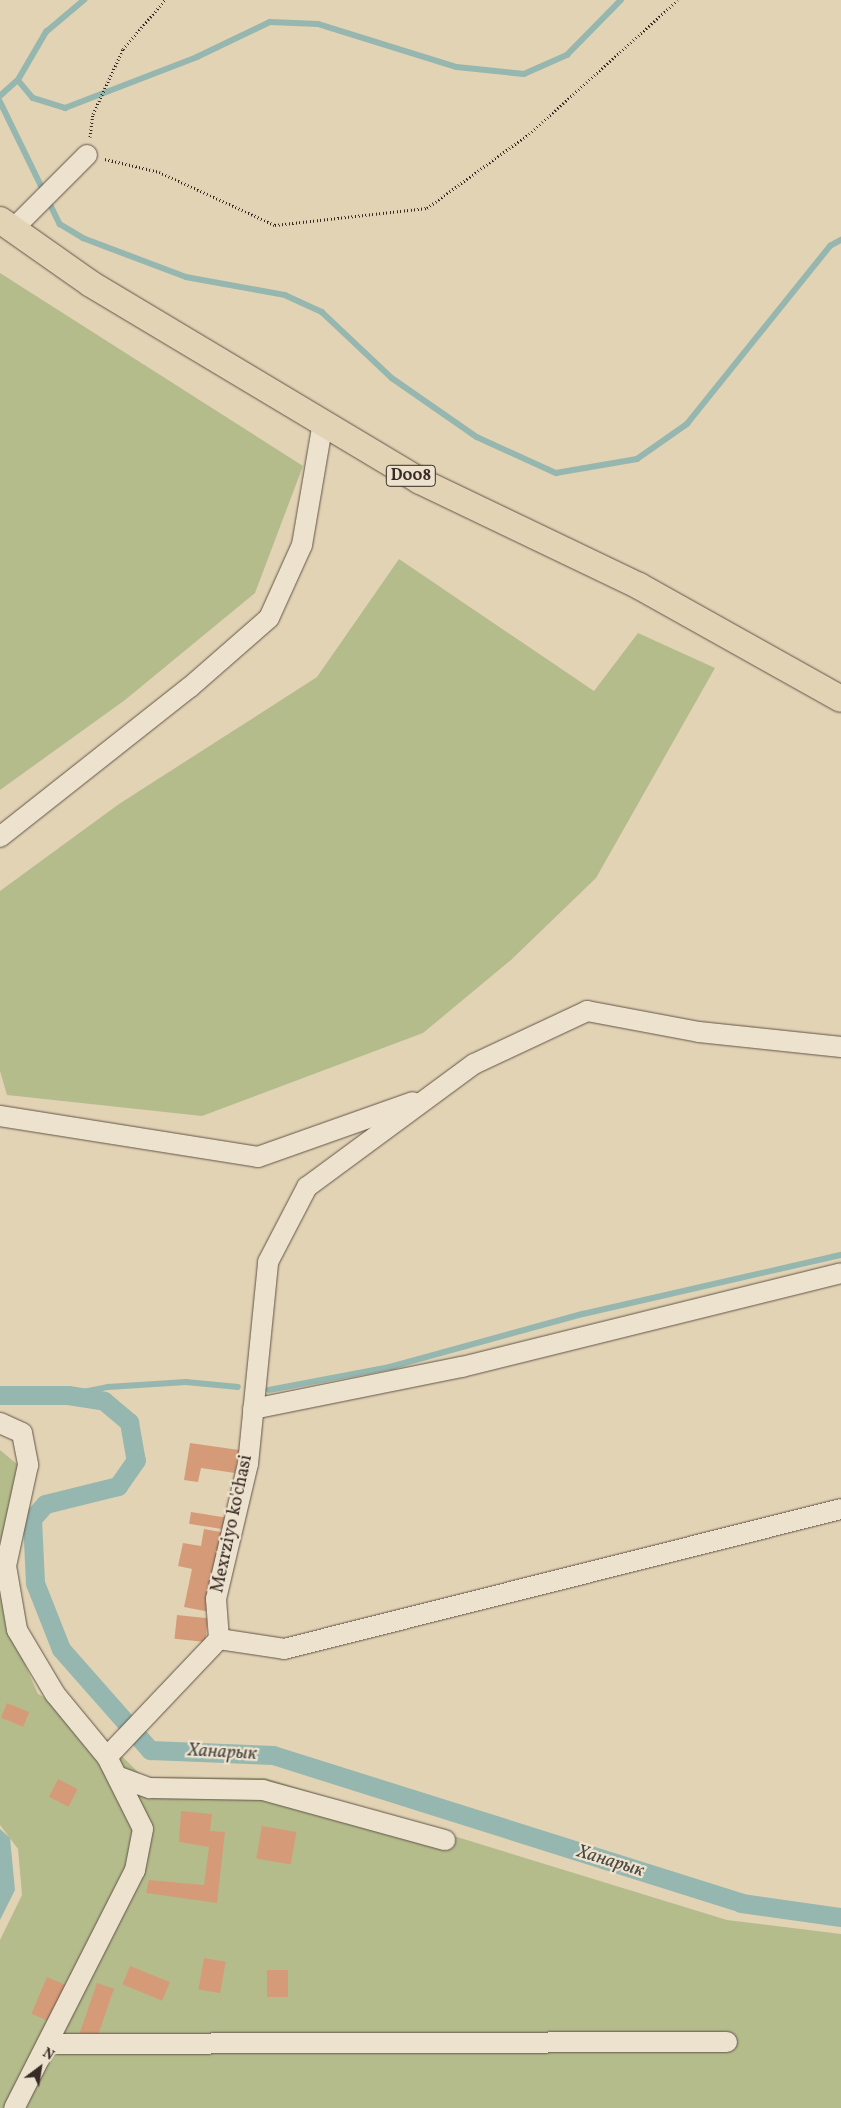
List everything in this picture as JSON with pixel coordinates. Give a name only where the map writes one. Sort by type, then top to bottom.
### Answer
[{"type":"main road","name":"D008","points":[[6,225],[91,284],[420,481],[640,586],[841,699]]},
{"type":"street","points":[[6,225],[32,206],[82,160]]},
{"type":"street","points":[[0,837],[189,688],[268,618],[302,545],[323,422]]},
{"type":"street","name":"Mexrziyo ko'chasi","points":[[219,1638],[216,1599],[248,1464],[259,1321],[268,1262],[306,1187],[436,1094],[474,1064],[588,1011],[699,1032],[841,1047]]},
{"type":"street","points":[[0,1116],[258,1157],[436,1094]]},
{"type":"street","points":[[253,1410],[462,1367],[841,1273]]},
{"type":"street","points":[[0,1423],[22,1433],[28,1464],[6,1566],[17,1630],[55,1694],[107,1757],[119,1777],[143,1829],[135,1870],[14,2108]]},
{"type":"street","points":[[107,1757],[141,1718],[219,1638],[284,1649],[841,1509]]},
{"type":"street","points":[[119,1777],[150,1788],[263,1790],[445,1840]]},
{"type":"street","points":[[46,2044],[727,2042]]},
{"type":"path","points":[[165,0],[124,50],[93,114],[82,160],[159,172],[275,225],[427,208],[529,134],[678,0]]},
{"type":"green space","points":[[0,273],[303,466],[255,593],[125,700],[0,790]]},
{"type":"green space","points":[[399,559],[594,691],[638,633],[715,668],[596,878],[511,960],[423,1033],[202,1116],[7,1095],[0,1071],[0,891],[119,804],[317,677]]},
{"type":"green space","points":[[0,1450],[18,1465],[0,1545]]},
{"type":"green space","points":[[0,1582],[8,1626],[38,1694],[83,1718],[143,1777],[265,1778],[727,1920],[841,1934],[841,2108],[0,2108],[0,1940],[22,1895],[18,1849],[0,1825]]},
{"type":"water","points":[[0,1829],[10,1838],[15,1890],[0,1920]]},
{"type":"building","points":[[190,1443],[239,1450],[235,1473],[201,1468],[198,1482],[184,1480]]},
{"type":"building","points":[[191,1512],[229,1518],[227,1530],[189,1524]]},
{"type":"building","points":[[204,1529],[226,1533],[210,1612],[184,1607],[192,1569],[178,1566],[183,1543],[201,1546]]},
{"type":"building","points":[[177,1615],[208,1618],[205,1642],[174,1639]]},
{"type":"building","points":[[7,1703],[29,1712],[23,1727],[1,1718]]},
{"type":"building","points":[[58,1779],[78,1789],[69,1807],[49,1797]]},
{"type":"building","points":[[181,1811],[212,1814],[210,1831],[225,1832],[217,1903],[146,1893],[149,1880],[204,1885],[209,1847],[179,1842]]},
{"type":"building","points":[[262,1826],[296,1832],[291,1865],[256,1858]]},
{"type":"building","points":[[204,1958],[226,1962],[220,1993],[198,1990]]},
{"type":"building","points":[[130,1966],[170,1982],[162,2001],[123,1985]]},
{"type":"building","points":[[267,1970],[288,1970],[288,1997],[267,1997]]},
{"type":"building","points":[[47,1977],[68,1986],[53,2023],[31,2014]]},
{"type":"building","points":[[97,1983],[114,1989],[97,2039],[80,2033]]},
{"type":"waterway","points":[[0,96],[18,80],[46,32],[84,0]]},
{"type":"waterway","points":[[18,80],[33,98],[65,108],[197,57],[270,22],[318,24],[457,67],[524,74],[567,55],[621,0]]},
{"type":"waterway","points":[[0,101],[60,224],[83,238],[186,277],[285,295],[322,312],[392,378],[477,437],[556,473],[637,459],[687,424],[830,246],[841,240]]},
{"type":"waterway","points":[[269,1390],[390,1367],[583,1314],[841,1255]]},
{"type":"waterway","points":[[68,1395],[108,1387],[186,1382],[238,1387]]},
{"type":"waterway","name":"Ханарык","points":[[0,1395],[68,1395],[104,1401],[129,1422],[136,1460],[118,1486],[45,1504],[32,1519],[35,1583],[61,1649],[150,1750],[273,1755],[741,1903],[841,1917]]}]
